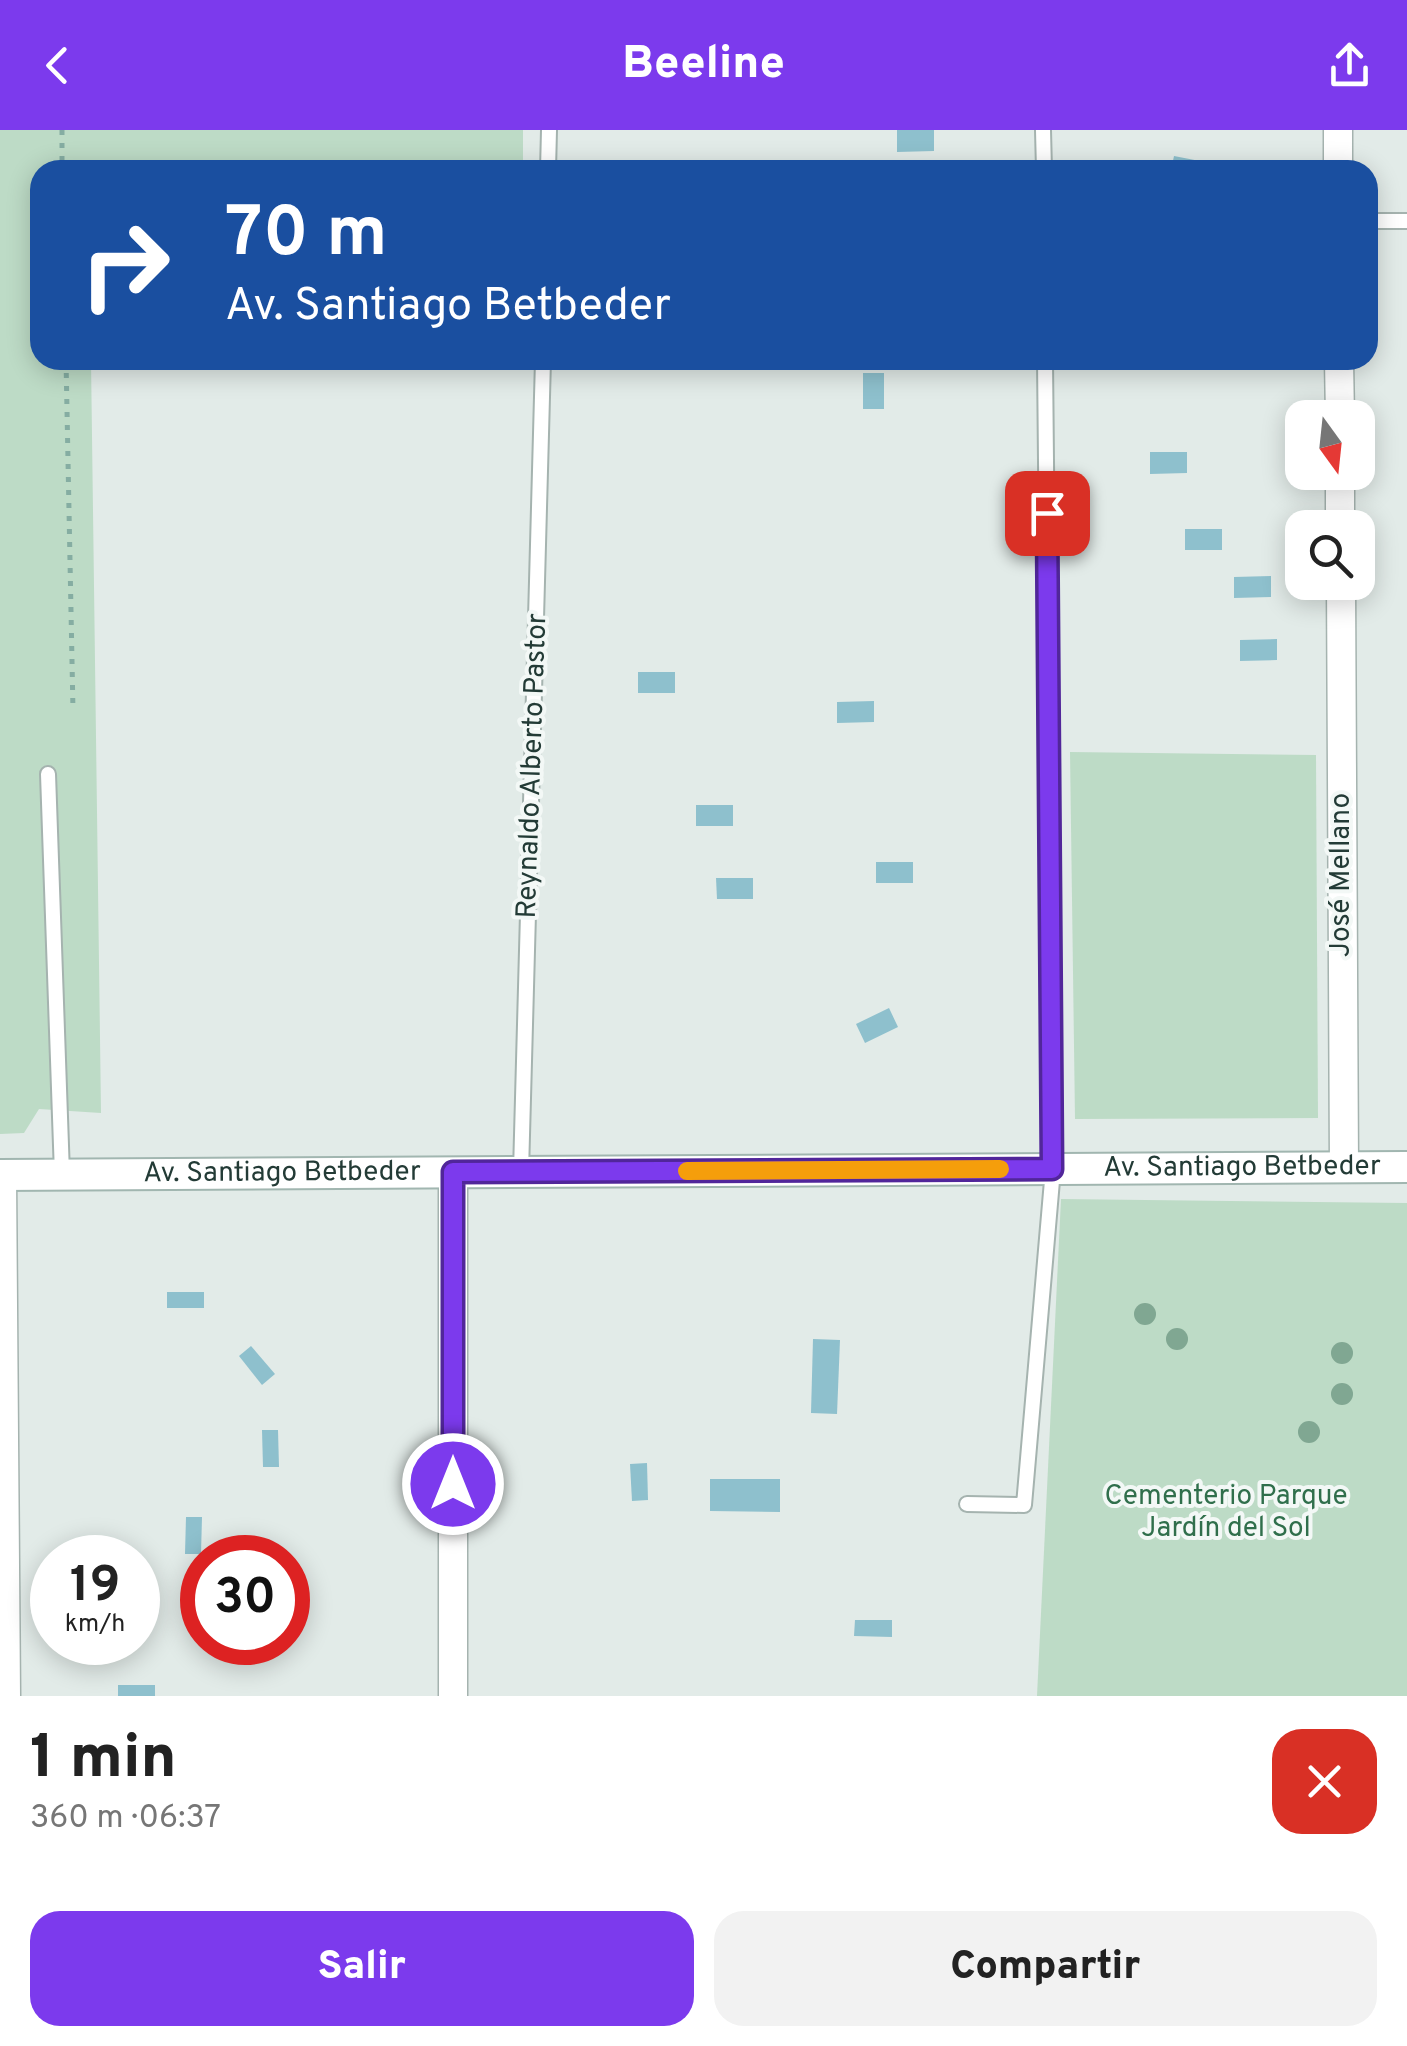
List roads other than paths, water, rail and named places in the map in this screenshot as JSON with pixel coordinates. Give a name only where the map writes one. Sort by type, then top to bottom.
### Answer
[{"type":"main road","name":"Av. Santiago Betbeder","points":[[1,1174],[1407,1166]]},
{"type":"street","points":[[1338,130],[1338,160]]},
{"type":"street","points":[[1340,370],[1340,400]]},
{"type":"street","name":"José Mellano","points":[[1341,600],[1344,1167]]},
{"type":"street","points":[[453,1172],[453,1696]]},
{"type":"street","points":[[1,1174],[6,1696]]},
{"type":"lane","points":[[548,160],[549,130]]},
{"type":"lane","points":[[1043,130],[1044,160]]},
{"type":"lane","points":[[1378,221],[1407,221]]},
{"type":"lane","name":"Reynaldo Alberto Pastor","points":[[521,1172],[543,370]]},
{"type":"lane","points":[[967,1504],[1024,1506],[1052,1169],[1046,370]]},
{"type":"lane","points":[[48,774],[62,1174]]},
{"type":"water","points":[[897,130],[934,130],[934,151],[897,152]]},
{"type":"water","points":[[863,373],[884,373],[884,409],[863,409]]},
{"type":"water","points":[[1150,452],[1187,452],[1187,473],[1150,474]]},
{"type":"water","points":[[1185,529],[1222,529],[1222,550],[1185,550]]},
{"type":"water","points":[[1271,576],[1271,597],[1234,598],[1234,577]]},
{"type":"water","points":[[1277,639],[1277,660],[1240,661],[1240,640]]},
{"type":"water","points":[[638,672],[675,672],[675,693],[638,693]]},
{"type":"water","points":[[874,701],[874,722],[837,723],[837,702]]},
{"type":"water","points":[[696,805],[733,805],[733,826],[696,826]]},
{"type":"water","points":[[876,862],[913,862],[913,883],[876,883]]},
{"type":"water","points":[[716,878],[753,878],[753,899],[717,899]]},
{"type":"water","points":[[889,1008],[898,1027],[865,1043],[856,1024]]},
{"type":"water","points":[[167,1292],[204,1292],[204,1308],[167,1308]]},
{"type":"water","points":[[813,1339],[840,1340],[837,1414],[811,1413]]},
{"type":"water","points":[[251,1346],[275,1374],[262,1385],[239,1356]]},
{"type":"water","points":[[262,1430],[278,1430],[279,1467],[263,1467]]},
{"type":"water","points":[[647,1463],[648,1500],[632,1501],[630,1464]]},
{"type":"water","points":[[710,1479],[780,1479],[780,1512],[710,1511]]},
{"type":"water","points":[[186,1517],[202,1517],[202,1535],[186,1535]]},
{"type":"water","points":[[855,1620],[892,1620],[892,1637],[854,1636]]},
{"type":"water","points":[[118,1685],[155,1685],[155,1696],[118,1696]]},
{"type":"park label","name":"Cementerio Parque Jardín del Sol","points":[[1226,1513]]}]
